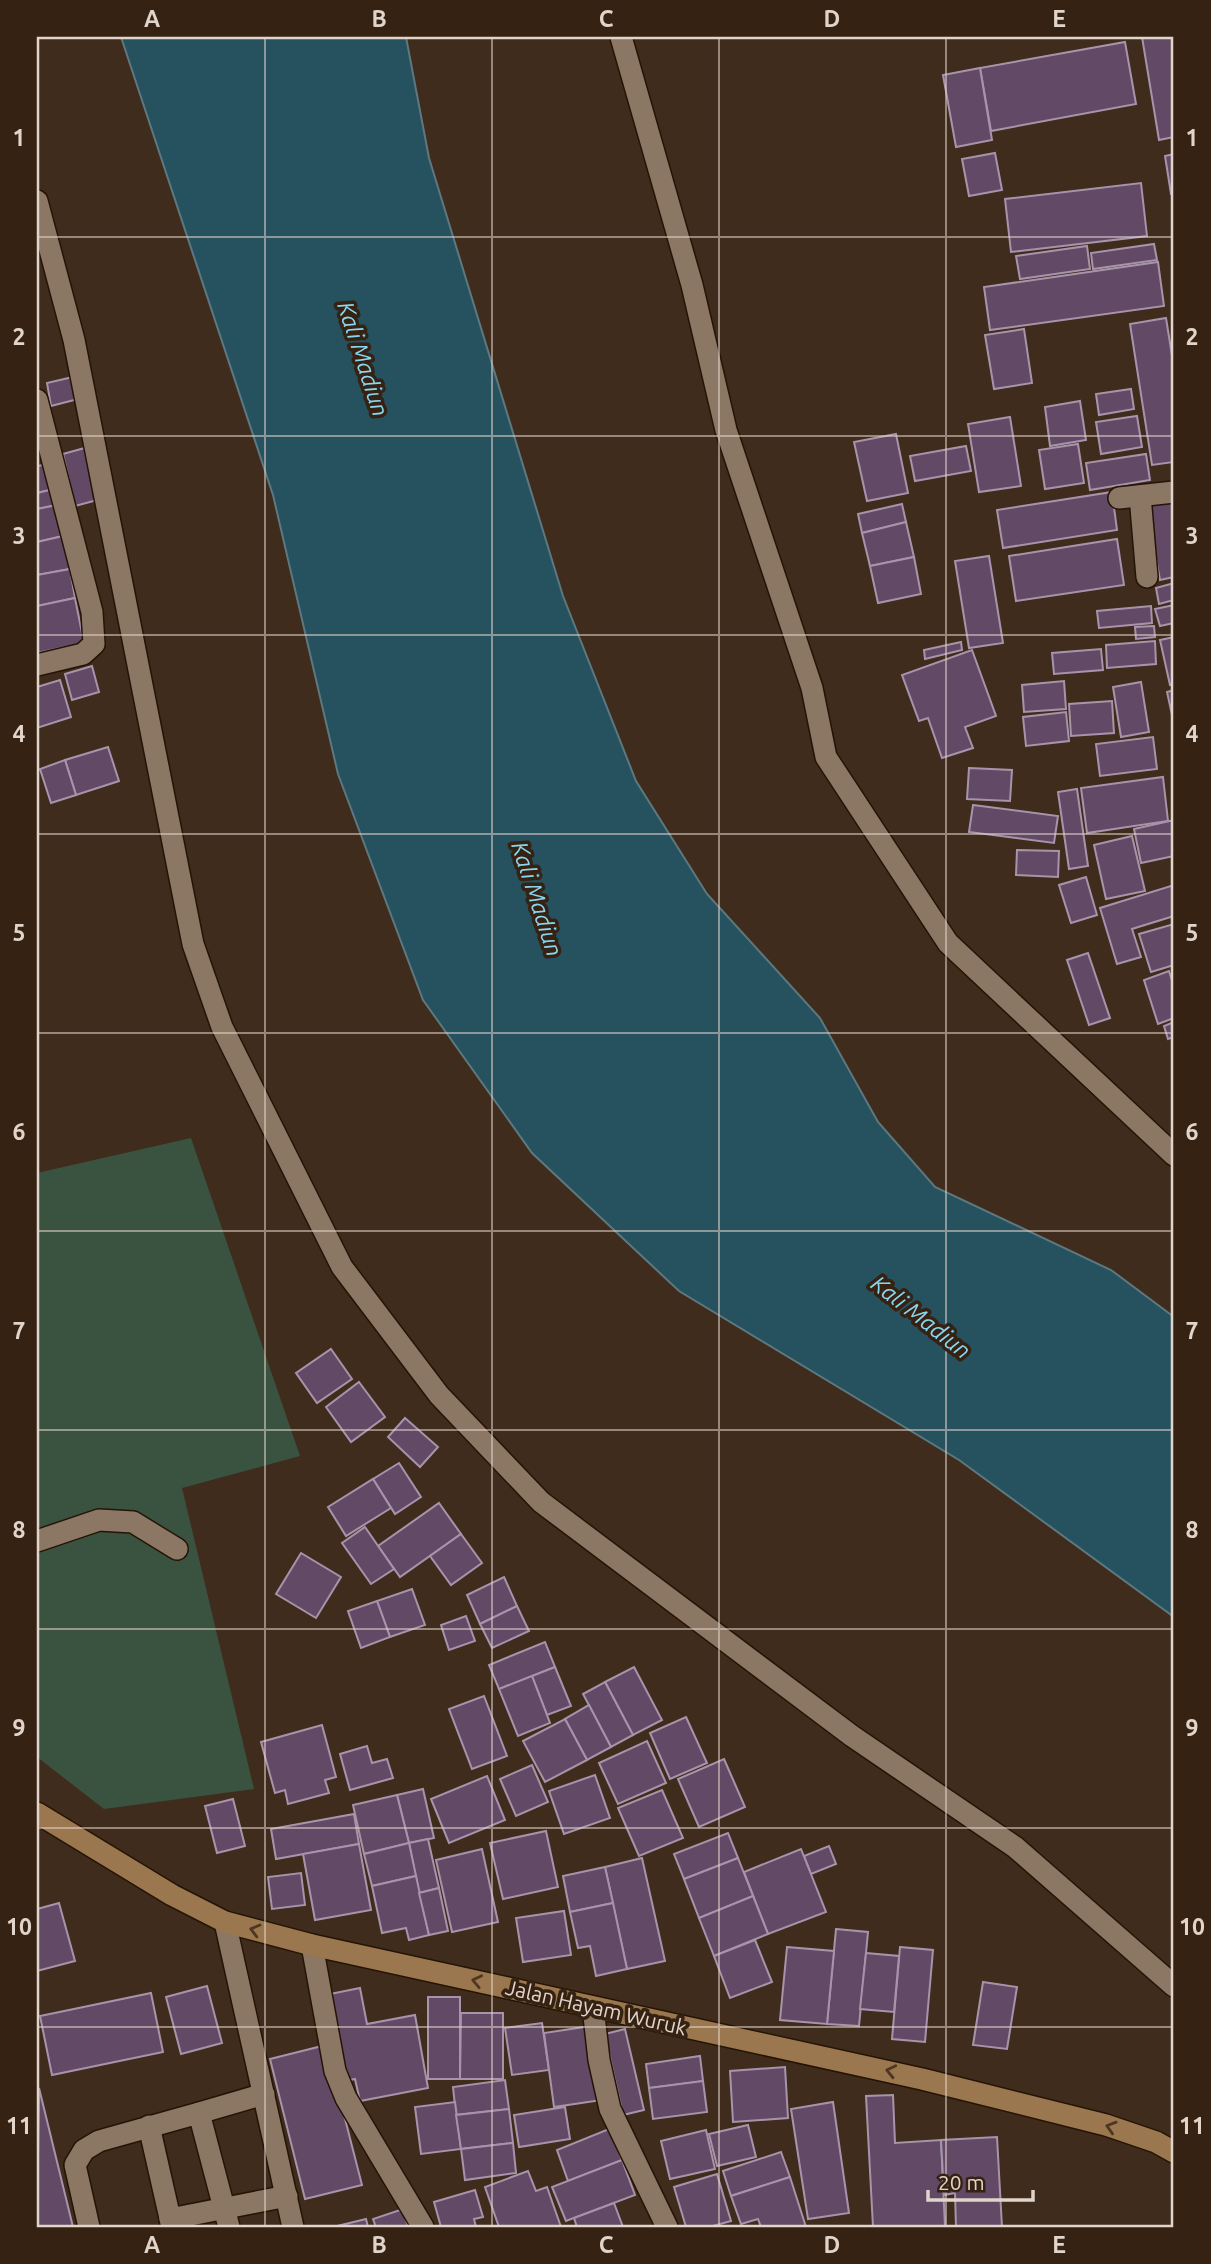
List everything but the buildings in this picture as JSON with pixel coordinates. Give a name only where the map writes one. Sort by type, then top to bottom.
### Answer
[{"type":"main road","name":"Jalan Hayam Wuruk","points":[[37,1813],[172,1895],[225,1922],[312,1945],[922,2078],[1106,2125],[1156,2142],[1174,2152]]},
{"type":"street","points":[[621,37],[692,285],[726,430],[812,688],[826,757],[948,943],[1174,1155]]},
{"type":"street","points":[[37,201],[74,340],[193,944],[222,1027],[342,1267],[439,1395],[541,1502],[852,1736],[1015,1847],[1174,1986]]},
{"type":"street","points":[[37,400],[92,612],[94,644],[83,654],[37,665]]},
{"type":"street","points":[[1147,577],[1130,497],[1174,492]]},
{"type":"street","points":[[37,1541],[99,1520],[133,1522],[177,1549]]},
{"type":"street","points":[[225,1922],[293,2227]]},
{"type":"street","points":[[312,1945],[335,2071],[346,2098],[423,2227]]},
{"type":"street","points":[[593,2007],[599,2060],[610,2109],[667,2227]]},
{"type":"street","points":[[89,2227],[75,2165],[83,2150],[99,2141],[264,2094]]},
{"type":"street","points":[[199,2113],[227,2218]]},
{"type":"street","points":[[149,2126],[171,2223],[227,2218],[287,2196]]},
{"type":"green space","points":[[191,1138],[300,1456],[182,1488],[254,1789],[104,1809],[37,1757],[37,1173]]},
{"type":"water","name":"Kali Madiun","points":[[121,37],[406,37],[429,158],[563,596],[636,781],[707,894],[820,1018],[878,1122],[935,1187],[1111,1270],[1174,1317],[1174,1617],[959,1460],[679,1291],[532,1153],[423,1000],[338,774],[273,495]]}]
